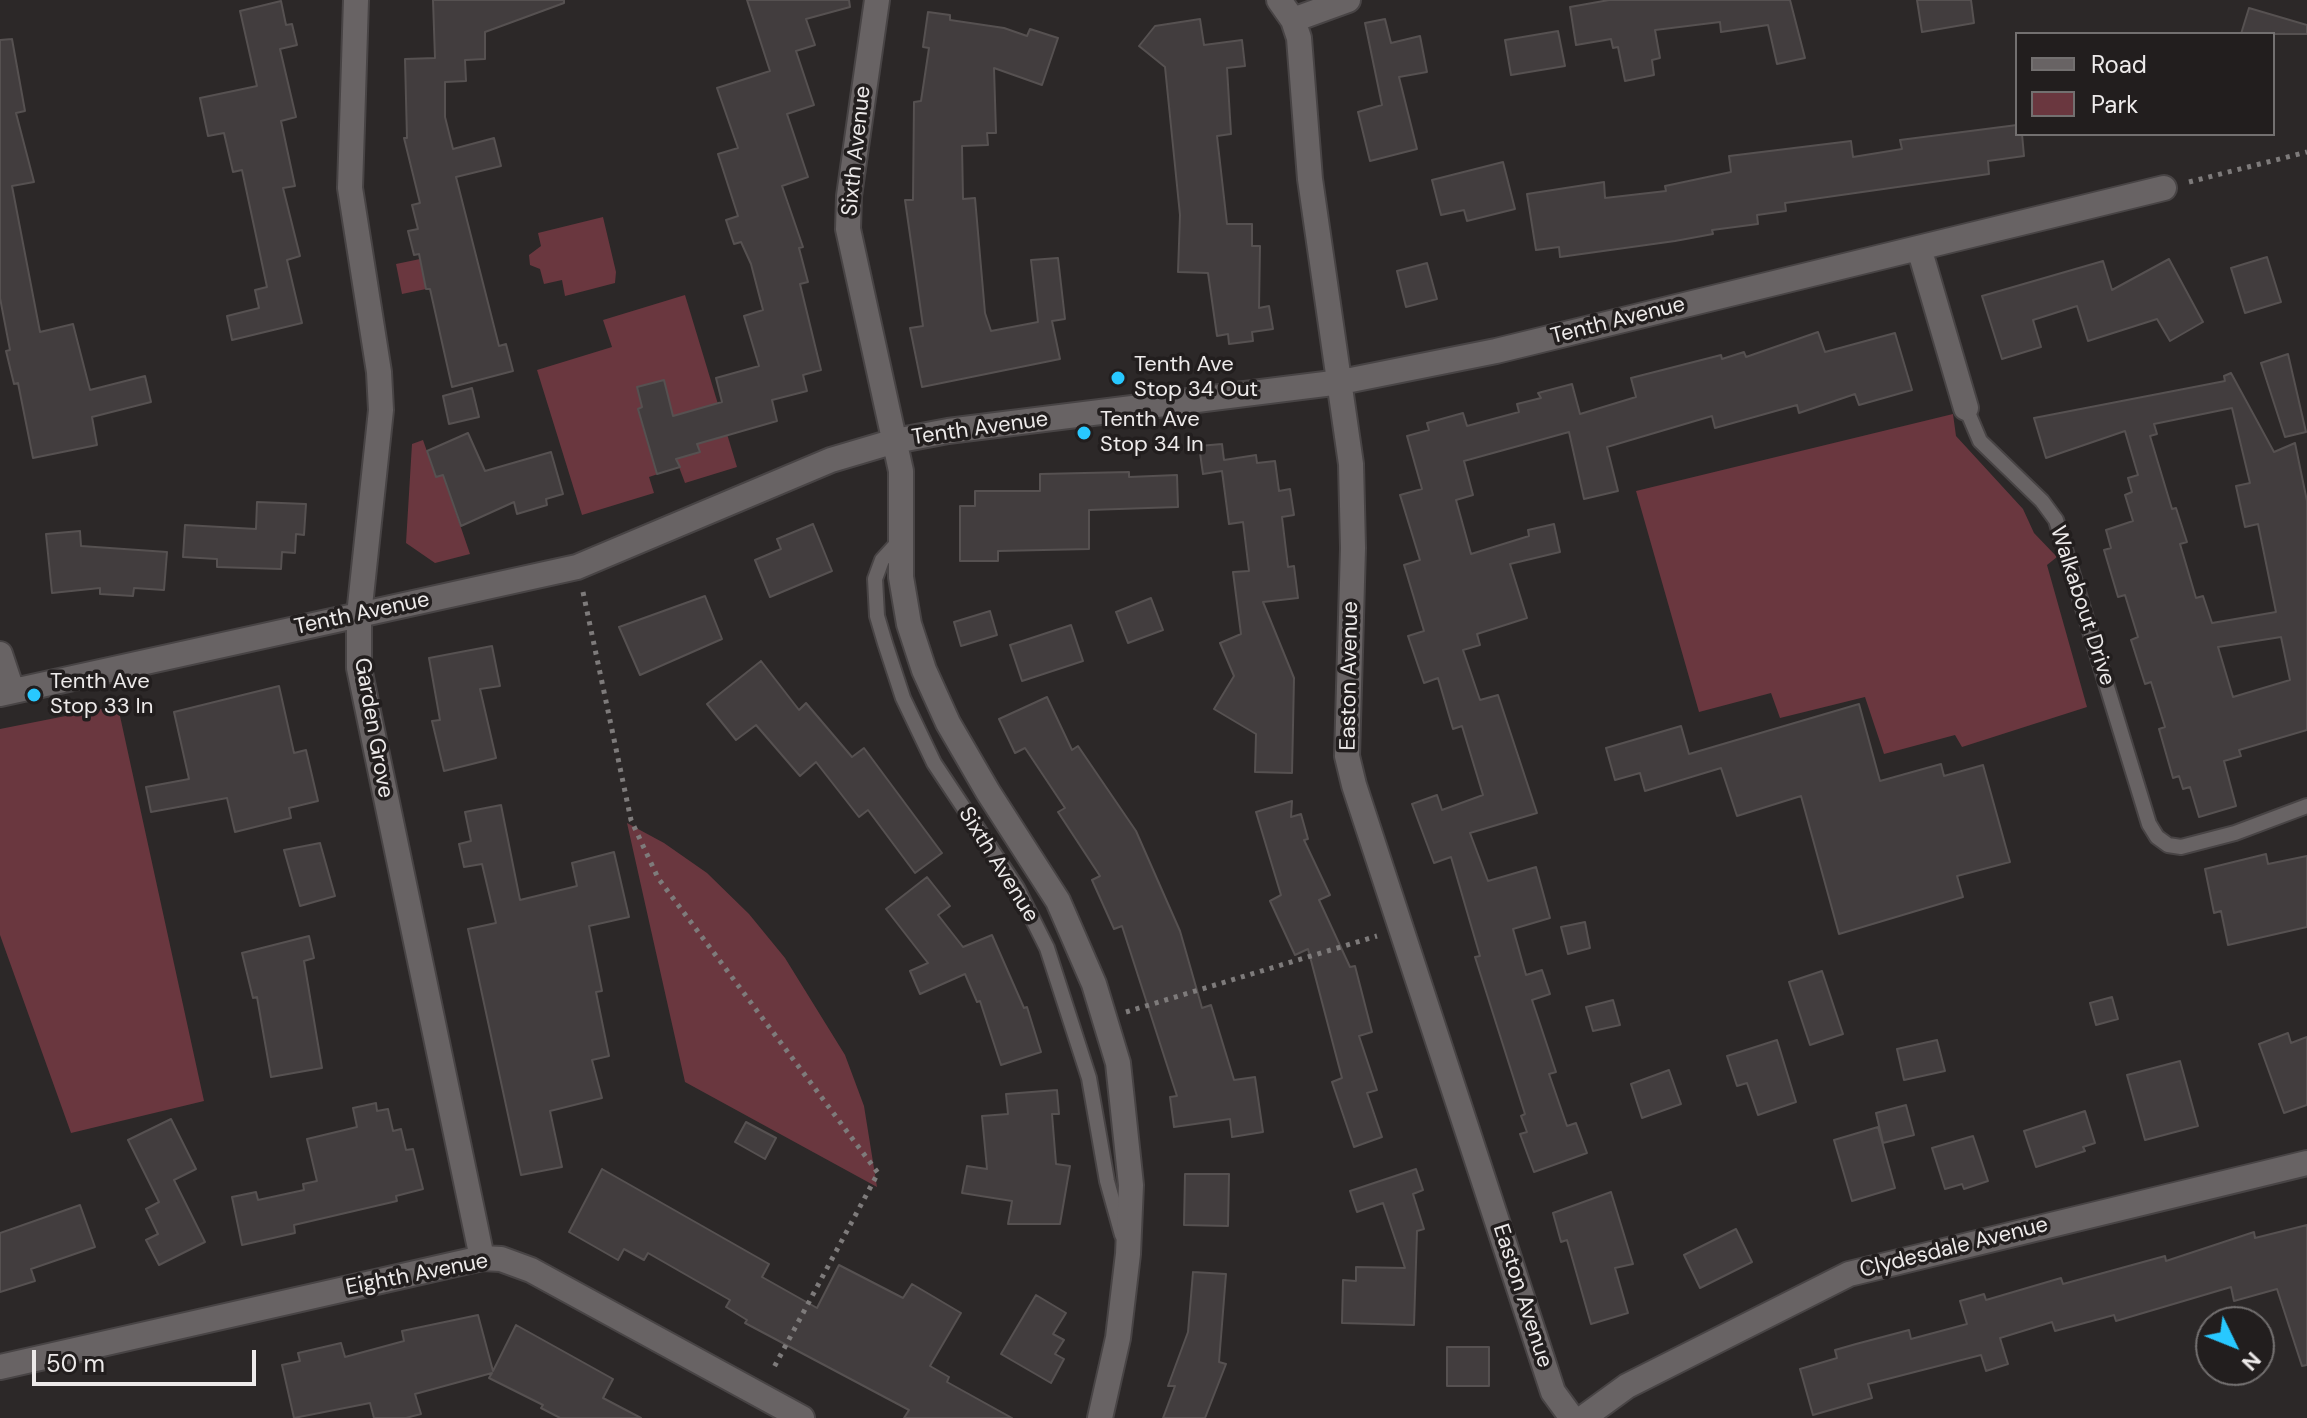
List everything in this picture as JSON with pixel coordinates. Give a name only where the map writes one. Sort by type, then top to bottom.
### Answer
[{"type":"street","name":"Garden Grove","points":[[356,0],[350,188],[379,372],[381,410],[359,615],[359,668],[482,1258]]},
{"type":"street","name":"Sixth Avenue","points":[[877,0],[855,145],[848,229],[901,471],[901,577],[907,612],[924,670],[948,723],[1058,901],[1105,1018],[1118,1063],[1127,1121],[1131,1185],[1128,1254],[1118,1338],[1100,1418]]},
{"type":"street","points":[[1286,10],[1348,0]]},
{"type":"street","name":"Easton Avenue","points":[[1286,10],[1299,38],[1310,179],[1351,464],[1353,534],[1347,756],[1553,1392],[1572,1418]]},
{"type":"street","name":"Tenth Avenue","points":[[6,692],[577,567],[831,460],[895,441],[948,431],[1341,382],[1496,351],[2164,188]]},
{"type":"street","name":"Walkabout Drive","points":[[1919,248],[1966,408]]},
{"type":"street","points":[[0,654],[6,692]]},
{"type":"street","name":"Clydesdale Avenue","points":[[1583,1418],[1627,1386],[1849,1274],[2307,1163]]},
{"type":"street","name":"Eighth Avenue","points":[[0,1367],[482,1258],[501,1259],[531,1270],[802,1418]]},
{"type":"lane","name":"Walkabout Drive","points":[[1966,408],[1980,441],[2042,501],[2056,520],[2149,824],[2157,837],[2168,845],[2181,847],[2235,833],[2307,806]]},
{"type":"lane","name":"Sixth Avenue","points":[[902,538],[882,560],[875,579],[877,616],[885,643],[903,698],[934,763],[1017,888],[1047,948],[1089,1078],[1107,1181],[1128,1254]]},
{"type":"path","points":[[2164,188],[2307,152]]},
{"type":"path","points":[[577,567],[631,820],[658,878],[878,1173],[775,1360],[764,1398]]},
{"type":"path","points":[[1105,1018],[1401,929]]},
{"type":"green space","points":[[603,217],[616,272],[615,283],[565,296],[562,280],[544,284],[540,269],[530,265],[529,255],[541,246],[538,233]]},
{"type":"green space","points":[[420,259],[426,289],[402,294],[396,264]]},
{"type":"green space","points":[[685,295],[737,467],[685,483],[679,467],[649,477],[654,493],[582,515],[537,370],[612,347],[603,320]]},
{"type":"green space","points":[[1953,414],[1956,436],[2023,509],[2034,533],[2057,557],[2047,565],[2087,707],[1962,747],[1955,735],[1884,754],[1865,697],[1780,718],[1771,693],[1699,712],[1636,491]]},
{"type":"green space","points":[[423,440],[436,477],[443,475],[470,554],[435,563],[406,543],[412,444]]},
{"type":"green space","points":[[121,705],[120,716],[204,1101],[71,1133],[0,935],[0,729]]},
{"type":"green space","points":[[627,823],[664,843],[707,873],[749,914],[785,958],[845,1055],[864,1106],[877,1187],[685,1082]]},
{"type":"building","points":[[433,0],[564,0],[564,3],[485,32],[485,59],[465,60],[466,81],[445,82],[445,117],[453,149],[494,138],[501,166],[456,177],[499,346],[506,344],[513,371],[452,387],[430,289],[426,289],[419,254],[414,255],[408,231],[418,229],[412,205],[420,203],[404,138],[407,138],[405,59],[435,58]]},
{"type":"building","points":[[747,0],[849,0],[850,7],[806,19],[815,45],[796,51],[814,105],[787,114],[808,177],[782,186],[803,247],[799,248],[808,282],[800,284],[821,370],[803,375],[807,391],[772,400],[777,421],[697,444],[700,452],[676,459],[680,467],[657,474],[638,409],[642,407],[637,387],[664,380],[673,416],[722,402],[716,378],[759,366],[744,316],[763,310],[751,264],[741,242],[734,244],[726,220],[738,216],[718,154],[738,148],[717,88],[770,71]]},
{"type":"building","points":[[1609,0],[1790,0],[1805,58],[1777,64],[1768,25],[1721,32],[1720,22],[1655,30],[1660,58],[1652,60],[1654,75],[1625,81],[1618,47],[1613,48],[1611,39],[1576,45],[1570,7]]},
{"type":"building","points":[[1917,0],[1971,0],[1974,23],[1922,32]]},
{"type":"building","points":[[281,1],[286,25],[292,24],[297,45],[280,49],[296,117],[281,121],[295,186],[283,188],[300,256],[287,260],[302,323],[232,340],[227,316],[259,308],[255,290],[267,287],[242,170],[233,172],[224,133],[208,136],[200,98],[257,86],[240,11]]},
{"type":"building","points":[[2249,8],[2307,25],[2307,34],[2242,32]]},
{"type":"building","points":[[928,12],[950,15],[950,20],[1004,28],[1027,36],[1030,29],[1058,38],[1042,85],[994,68],[996,133],[987,133],[988,145],[962,146],[963,199],[975,198],[985,313],[991,331],[1038,322],[1031,260],[1058,258],[1065,319],[1052,321],[1060,359],[922,387],[910,328],[923,326],[905,200],[913,200],[914,102],[921,101],[929,48],[923,47]]},
{"type":"building","points":[[1200,19],[1204,45],[1242,40],[1245,66],[1227,68],[1231,134],[1217,136],[1227,224],[1252,224],[1252,246],[1260,246],[1259,308],[1269,306],[1273,329],[1252,332],[1253,341],[1229,344],[1228,334],[1217,336],[1208,273],[1178,272],[1180,215],[1165,67],[1139,46],[1155,26]]},
{"type":"building","points":[[1385,19],[1391,43],[1420,36],[1427,72],[1399,77],[1417,149],[1370,161],[1358,112],[1382,105],[1365,23]]},
{"type":"building","points":[[1558,31],[1565,66],[1511,75],[1505,40]]},
{"type":"building","points":[[12,39],[25,111],[16,113],[34,182],[12,186],[40,332],[73,324],[90,390],[145,376],[151,402],[92,417],[97,445],[33,458],[18,383],[14,384],[6,351],[10,350],[0,298],[0,40]]},
{"type":"building","points":[[2015,125],[2015,136],[2022,136],[2024,156],[1988,161],[1989,174],[1785,203],[1786,211],[1757,215],[1758,224],[1712,230],[1713,234],[1560,257],[1559,247],[1536,250],[1527,194],[1604,182],[1605,198],[1666,191],[1665,186],[1731,172],[1729,156],[1851,141],[1853,157],[1902,149],[1900,140]]},
{"type":"building","points":[[1503,162],[1515,209],[1467,221],[1464,210],[1441,215],[1432,180]]},
{"type":"building","points":[[2267,257],[2281,302],[2245,313],[2231,268]]},
{"type":"building","points":[[2169,259],[2203,322],[2170,341],[2157,319],[2088,341],[2077,306],[2033,320],[2041,347],[2002,359],[1982,296],[2103,261],[2112,290]]},
{"type":"building","points":[[1427,263],[1437,299],[1406,307],[1397,271]]},
{"type":"building","points":[[1818,332],[1825,352],[1895,333],[1912,390],[1859,405],[1855,394],[1799,413],[1797,405],[1715,428],[1712,416],[1607,447],[1618,491],[1584,499],[1569,432],[1464,461],[1473,495],[1456,500],[1471,554],[1529,536],[1528,530],[1554,524],[1560,552],[1510,564],[1527,618],[1477,634],[1480,645],[1463,650],[1480,700],[1498,695],[1537,813],[1470,833],[1488,881],[1536,867],[1550,918],[1513,929],[1526,975],[1542,970],[1550,994],[1532,1000],[1556,1072],[1549,1074],[1567,1126],[1576,1123],[1587,1153],[1534,1172],[1520,1134],[1527,1132],[1521,1116],[1525,1114],[1475,957],[1480,956],[1451,857],[1434,863],[1412,804],[1437,795],[1442,810],[1483,795],[1462,726],[1453,729],[1438,678],[1424,683],[1408,636],[1424,631],[1404,565],[1420,560],[1400,495],[1422,489],[1407,436],[1429,430],[1427,423],[1463,413],[1467,426],[1519,412],[1517,404],[1541,398],[1538,393],[1572,384],[1580,414],[1636,397],[1631,378],[1721,355],[1722,359],[1744,352],[1746,357]]},
{"type":"building","points":[[2288,354],[2306,432],[2285,437],[2261,363]]},
{"type":"building","points":[[2231,373],[2274,452],[2295,443],[2307,501],[2307,730],[2239,750],[2241,756],[2224,761],[2236,806],[2199,817],[2190,787],[2183,789],[2179,776],[2173,778],[2159,729],[2165,727],[2151,682],[2145,684],[2131,640],[2138,637],[2125,595],[2118,597],[2104,550],[2111,548],[2106,530],[2133,521],[2125,495],[2132,492],[2128,478],[2138,475],[2125,431],[2046,458],[2034,418],[2225,381],[2224,376]],"holes":[[[2232,408],[2250,483],[2236,486],[2245,527],[2258,524],[2276,612],[2212,623],[2203,596],[2196,598],[2180,544],[2187,542],[2176,508],[2172,509],[2150,436],[2157,434],[2154,424]],[[2281,637],[2290,680],[2233,697],[2218,647]]]},
{"type":"building","points":[[472,388],[479,417],[449,424],[443,396]]},
{"type":"building","points":[[468,433],[485,471],[551,452],[563,494],[546,499],[547,505],[517,514],[514,502],[461,526],[443,475],[436,477],[427,451]]},
{"type":"building","points":[[1222,444],[1224,460],[1256,455],[1257,463],[1275,461],[1279,491],[1290,489],[1294,515],[1282,517],[1288,567],[1294,566],[1298,598],[1263,602],[1294,678],[1292,773],[1255,772],[1256,734],[1214,709],[1234,676],[1220,643],[1241,634],[1233,572],[1249,571],[1243,522],[1229,524],[1222,471],[1203,474],[1199,446]]},
{"type":"building","points":[[1129,472],[1129,477],[1177,475],[1178,507],[1089,510],[1089,549],[998,551],[998,561],[960,561],[960,506],[975,506],[975,491],[1040,491],[1040,474]]},
{"type":"building","points":[[257,502],[306,504],[304,535],[296,534],[295,553],[282,552],[281,569],[217,567],[217,559],[183,557],[185,525],[256,529]]},
{"type":"building","points":[[813,524],[832,571],[770,597],[755,560],[781,549],[777,539]]},
{"type":"building","points":[[80,531],[81,546],[167,552],[164,590],[134,588],[133,596],[100,594],[100,588],[52,593],[46,534]]},
{"type":"building","points":[[705,596],[722,639],[640,675],[619,627]]},
{"type":"building","points":[[1151,598],[1163,630],[1128,643],[1116,612]]},
{"type":"building","points":[[990,611],[997,635],[961,646],[954,622]]},
{"type":"building","points":[[1071,625],[1083,661],[1022,681],[1010,645]]},
{"type":"building","points":[[492,646],[500,686],[480,689],[496,758],[444,771],[432,721],[440,720],[429,658]]},
{"type":"building","points":[[761,661],[799,710],[806,703],[852,757],[864,748],[942,853],[915,873],[868,810],[859,817],[816,762],[800,776],[756,725],[736,740],[707,704]]},
{"type":"building","points":[[279,686],[294,753],[306,750],[318,801],[289,808],[291,818],[235,832],[227,798],[151,812],[146,787],[189,779],[174,712]]},
{"type":"building","points":[[1047,697],[1072,750],[1078,746],[1136,831],[1180,931],[1202,1008],[1211,1005],[1234,1080],[1255,1077],[1263,1132],[1232,1137],[1230,1119],[1174,1127],[1170,1097],[1177,1096],[1122,926],[1114,929],[1092,880],[1100,876],[1058,812],[1065,808],[1025,748],[1015,753],[999,719]]},
{"type":"building","points":[[1859,704],[1880,781],[1941,764],[1944,776],[1983,765],[2010,862],[1957,876],[1963,897],[1839,934],[1801,796],[1737,816],[1721,768],[1645,791],[1640,773],[1615,780],[1606,748],[1681,726],[1689,754]]},
{"type":"building","points":[[1292,801],[1291,817],[1301,814],[1308,839],[1304,840],[1330,895],[1319,900],[1350,967],[1355,966],[1372,1032],[1359,1036],[1377,1090],[1367,1093],[1382,1137],[1354,1147],[1332,1082],[1342,1078],[1308,949],[1295,955],[1270,901],[1281,895],[1256,812]]},
{"type":"building","points":[[501,805],[520,900],[577,886],[572,863],[614,852],[629,917],[589,926],[602,991],[596,992],[609,1056],[592,1060],[602,1098],[550,1111],[562,1167],[521,1175],[468,929],[496,923],[482,864],[464,867],[459,844],[471,841],[465,812]]},
{"type":"building","points":[[320,843],[335,896],[300,906],[284,850]]},
{"type":"building","points":[[2266,854],[2268,864],[2307,856],[2307,927],[2228,945],[2221,911],[2214,913],[2205,869]]},
{"type":"building","points":[[927,877],[950,906],[938,915],[963,947],[992,935],[1024,1008],[1027,1007],[1041,1052],[1001,1065],[980,1001],[977,1002],[965,974],[920,994],[910,971],[928,963],[886,909]]},
{"type":"building","points":[[1585,922],[1590,948],[1568,954],[1561,927]]},
{"type":"building","points":[[309,936],[314,958],[304,961],[322,1068],[271,1077],[257,997],[253,998],[242,953]]},
{"type":"building","points":[[1822,971],[1843,1034],[1810,1045],[1789,982]]},
{"type":"building","points":[[2112,997],[2118,1019],[2096,1025],[2090,1003]]},
{"type":"building","points":[[1613,1000],[1620,1025],[1593,1031],[1586,1007]]},
{"type":"building","points":[[2288,1033],[2291,1043],[2307,1037],[2307,1105],[2284,1113],[2259,1044]]},
{"type":"building","points":[[1777,1040],[1796,1102],[1758,1115],[1747,1083],[1737,1086],[1727,1056]]},
{"type":"building","points":[[1937,1040],[1945,1071],[1904,1080],[1897,1049]]},
{"type":"building","points":[[2180,1061],[2198,1126],[2145,1140],[2127,1075]]},
{"type":"building","points":[[1669,1070],[1681,1104],[1642,1118],[1631,1084]]},
{"type":"building","points":[[1057,1090],[1059,1114],[1052,1114],[1056,1164],[1070,1166],[1060,1224],[1008,1224],[1012,1201],[962,1193],[967,1166],[987,1169],[982,1116],[1008,1114],[1006,1094]]},
{"type":"building","points":[[376,1103],[377,1111],[388,1109],[393,1131],[401,1129],[406,1150],[413,1149],[423,1189],[396,1196],[397,1201],[294,1225],[295,1233],[242,1245],[232,1197],[256,1192],[258,1200],[304,1190],[303,1184],[317,1181],[307,1139],[357,1127],[353,1108]]},
{"type":"building","points":[[1906,1105],[1914,1135],[1883,1143],[1876,1113]]},
{"type":"building","points":[[2085,1111],[2095,1143],[2083,1147],[2085,1151],[2036,1167],[2024,1131]]},
{"type":"building","points":[[171,1119],[196,1169],[174,1180],[205,1242],[159,1265],[146,1240],[158,1234],[146,1209],[159,1202],[128,1140]]},
{"type":"building","points":[[746,1122],[776,1138],[765,1159],[735,1142]]},
{"type":"building","points":[[1878,1127],[1895,1188],[1852,1201],[1834,1140]]},
{"type":"building","points":[[1973,1136],[1988,1181],[1964,1189],[1962,1184],[1945,1189],[1932,1148]]},
{"type":"building","points":[[602,1169],[769,1264],[762,1277],[817,1308],[839,1265],[903,1298],[912,1284],[961,1313],[930,1366],[949,1377],[947,1382],[1012,1418],[904,1418],[909,1410],[745,1323],[747,1320],[726,1307],[730,1300],[648,1253],[644,1260],[624,1249],[618,1260],[569,1232]]},
{"type":"building","points":[[1416,1169],[1423,1190],[1413,1194],[1424,1229],[1417,1231],[1414,1325],[1342,1323],[1343,1280],[1356,1281],[1356,1267],[1405,1268],[1383,1203],[1357,1212],[1350,1191]]},
{"type":"building","points":[[1185,1174],[1229,1174],[1228,1226],[1184,1225]]},
{"type":"building","points":[[1611,1192],[1633,1264],[1615,1268],[1628,1313],[1591,1324],[1567,1240],[1561,1242],[1553,1213]]},
{"type":"building","points":[[80,1205],[95,1247],[31,1269],[35,1281],[0,1292],[0,1233]]},
{"type":"building","points":[[2307,1225],[2307,1365],[2302,1366],[2277,1289],[2234,1301],[2231,1287],[2116,1321],[2114,1315],[2055,1331],[2052,1322],[2000,1338],[2008,1364],[1986,1371],[1981,1355],[1868,1384],[1872,1398],[1813,1415],[1800,1369],[1837,1358],[1835,1350],[1856,1344],[1909,1330],[1911,1339],[1967,1324],[1960,1301],[1984,1294],[1986,1300],[2061,1278],[2063,1284],[2165,1256],[2166,1261],[2254,1232],[2255,1238]]},
{"type":"building","points":[[1736,1229],[1752,1262],[1700,1288],[1684,1255]]},
{"type":"building","points":[[1193,1272],[1226,1274],[1219,1362],[1226,1364],[1205,1418],[1163,1418],[1175,1386],[1168,1386],[1188,1332]]},
{"type":"building","points":[[1036,1295],[1066,1313],[1053,1334],[1064,1340],[1055,1354],[1064,1359],[1051,1383],[1001,1354]]},
{"type":"building","points":[[478,1315],[493,1371],[516,1325],[613,1379],[603,1398],[641,1418],[560,1418],[541,1408],[543,1405],[489,1378],[492,1373],[415,1394],[421,1414],[406,1418],[374,1418],[370,1403],[294,1418],[282,1365],[300,1361],[298,1353],[341,1343],[345,1357],[404,1341],[402,1331]]},
{"type":"building","points":[[1447,1347],[1489,1347],[1489,1386],[1447,1386]]},
{"type":"place","name":"Tenth Ave Stop 34 Out","points":[[1118,378]]},
{"type":"place","name":"Tenth Ave Stop 34 In","points":[[1084,433]]},
{"type":"place","name":"Tenth Ave Stop 33 In","points":[[34,695]]}]
